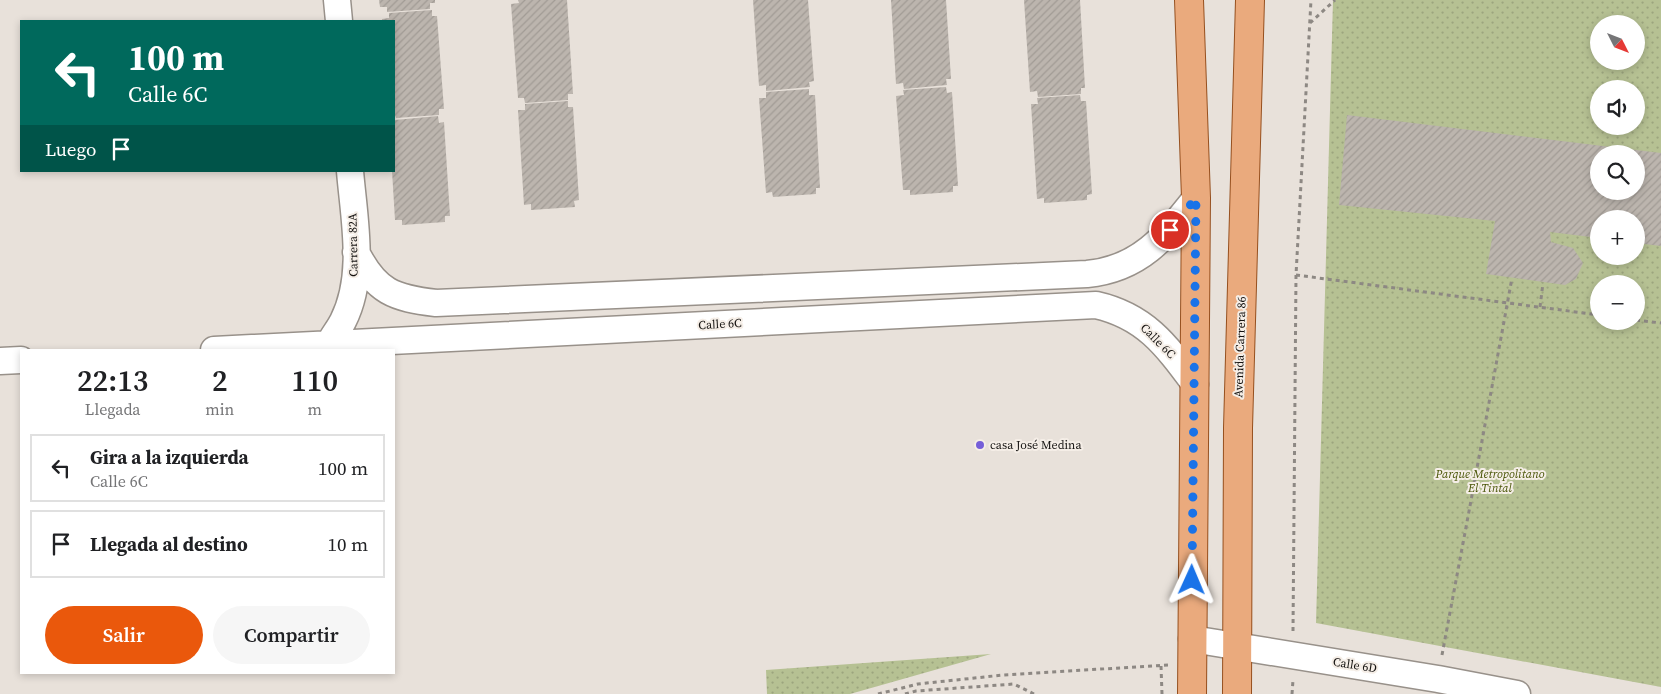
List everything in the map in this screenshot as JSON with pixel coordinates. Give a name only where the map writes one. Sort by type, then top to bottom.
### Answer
[{"type":"main road","points":[[1188,0],[1196,198],[1192,694]]},
{"type":"main road","name":"Avenida Carrera 86","points":[[1237,694],[1238,428],[1250,0]]},
{"type":"street","points":[[337,0],[339,20]]},
{"type":"street","name":"Carrera 82A","points":[[329,344],[343,320],[354,286],[356,252],[350,172]]},
{"type":"street","points":[[356,252],[364,269],[376,284],[391,295],[436,303],[1087,274],[1119,269],[1148,251],[1170,230],[1196,198]]},
{"type":"street","name":"Calle 6C","points":[[233,349],[1096,305],[1117,310],[1150,330],[1169,349],[1194,384]]},
{"type":"street","points":[[0,362],[20,360]]},
{"type":"street","name":"Calle 6D","points":[[1192,652],[1237,646],[1517,694]]},
{"type":"path","points":[[1292,694],[1296,275],[1311,0]]},
{"type":"path","points":[[1310,22],[1335,0]]},
{"type":"path","points":[[1296,275],[1590,314]]},
{"type":"path","points":[[1441,665],[1512,278]]},
{"type":"path","points":[[1540,307],[1543,283]]},
{"type":"path","points":[[1645,321],[1661,323]]},
{"type":"path","points":[[878,694],[918,684],[1003,675],[1161,666],[1192,652]]},
{"type":"path","points":[[1161,666],[1162,694]]},
{"type":"path","points":[[905,694],[934,689],[1014,684],[1034,694]]},
{"type":"green space","name":"Parque Metropolitano El Tintal","points":[[1333,0],[1661,0],[1661,687],[1316,623]]},
{"type":"green space","points":[[991,654],[850,694],[767,694],[766,670]]},
{"type":"building","points":[[379,0],[435,0],[435,3],[430,3],[430,9],[387,12],[387,7],[380,7]]},
{"type":"building","points":[[518,0],[567,0],[573,94],[568,94],[568,100],[525,103],[524,98],[518,98],[511,4],[519,3]]},
{"type":"building","points":[[753,0],[808,0],[814,81],[809,82],[810,87],[766,91],[766,85],[759,86]]},
{"type":"building","points":[[891,0],[946,0],[951,79],[946,79],[947,85],[904,89],[903,83],[896,84]]},
{"type":"building","points":[[1024,0],[1080,0],[1085,88],[1081,88],[1081,94],[1038,97],[1037,91],[1030,92]]},
{"type":"building","points":[[432,10],[432,16],[437,16],[444,109],[439,109],[439,115],[396,118],[395,20],[382,20],[389,18],[389,13]]},
{"type":"building","points":[[946,87],[947,93],[952,92],[958,186],[953,186],[953,192],[910,195],[910,190],[903,190],[896,96],[904,95],[903,90]]},
{"type":"building","points":[[809,89],[809,95],[815,95],[820,188],[816,188],[816,194],[773,197],[772,192],[766,193],[759,98],[766,98],[766,92]]},
{"type":"building","points":[[1080,95],[1081,101],[1086,101],[1092,194],[1087,195],[1087,200],[1044,203],[1044,198],[1037,199],[1031,104],[1038,104],[1037,98]]},
{"type":"building","points":[[568,101],[568,107],[573,107],[579,200],[574,201],[575,207],[531,210],[531,204],[524,205],[518,110],[525,110],[525,104]]},
{"type":"building","points":[[1347,115],[1595,145],[1590,145],[1590,200],[1645,200],[1645,151],[1661,153],[1661,246],[1645,244],[1645,210],[1590,210],[1590,237],[1550,232],[1551,242],[1573,248],[1583,263],[1576,279],[1565,285],[1486,274],[1495,221],[1339,205]]},
{"type":"building","points":[[438,116],[439,123],[444,122],[450,216],[445,216],[445,222],[402,225],[402,220],[395,220],[392,172],[395,172],[395,120]]},
{"type":"place","name":"casa José Medina","points":[[980,445]]},
{"type":"route","points":[[1170,230],[1196,198],[1192,580]]}]
